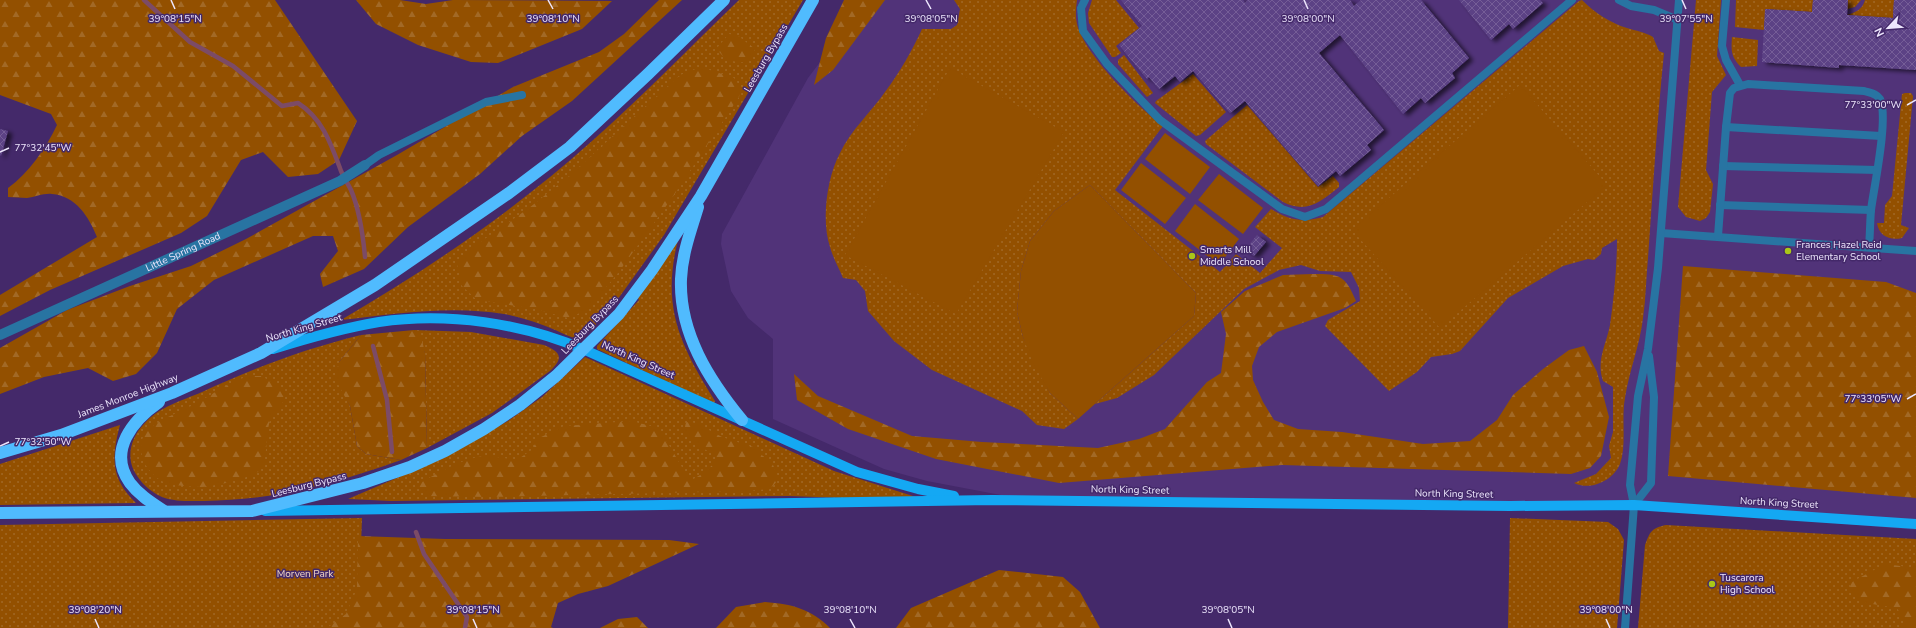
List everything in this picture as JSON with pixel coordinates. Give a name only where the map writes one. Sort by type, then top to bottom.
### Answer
[{"type":"highway","points":[[261,353],[375,285],[509,193],[570,147],[724,0]]},
{"type":"highway","name":"Leesburg Bypass","points":[[252,511],[363,483],[410,467],[445,451],[520,406],[585,350],[624,308],[652,270],[701,196],[813,0]]},
{"type":"highway","points":[[701,196],[685,252],[681,278],[686,321],[698,355],[706,371],[720,394],[742,420]]},
{"type":"highway","name":"James Monroe Highway","points":[[0,452],[61,435],[172,393],[261,353]]},
{"type":"highway","points":[[164,511],[142,496],[130,482],[123,465],[123,451],[125,439],[133,425],[152,407],[172,393]]},
{"type":"highway","points":[[0,513],[252,511]]},
{"type":"main road","name":"North King Street","points":[[261,353],[348,328],[381,322],[420,319],[454,320],[508,326],[558,338],[857,472],[877,479],[942,494],[992,500]]},
{"type":"main road","name":"North King Street","points":[[252,511],[992,500],[1510,506],[1634,505],[1916,524]]},
{"type":"street","name":"Little Spring Road","points":[[0,335],[340,181],[365,165]]},
{"type":"lane","points":[[1085,0],[1081,8],[1083,31],[1107,64],[1160,120],[1282,209],[1305,217],[1326,209],[1572,0]]},
{"type":"lane","points":[[1619,0],[1631,6],[1654,10],[1678,20]]},
{"type":"lane","points":[[1625,628],[1634,505],[1630,485],[1638,396],[1648,349],[1661,232],[1680,0]]},
{"type":"lane","points":[[1726,0],[1722,46],[1726,60],[1740,85]]},
{"type":"lane","points":[[1718,236],[1726,127],[1730,94],[1734,88],[1740,85],[1748,84],[1874,93],[1879,98],[1882,107],[1881,136],[1871,210],[1869,247]]},
{"type":"lane","points":[[365,165],[386,152],[486,102],[522,95]]},
{"type":"lane","points":[[1726,127],[1881,136]]},
{"type":"lane","points":[[1723,166],[1877,170]]},
{"type":"lane","points":[[1720,205],[1871,210]]},
{"type":"lane","points":[[1661,232],[1916,251]]},
{"type":"lane","points":[[1634,505],[1651,483],[1654,397],[1648,349]]},
{"type":"shaded area","name":"Smarts Mill Middle School","points":[[867,0],[1916,0],[1916,530],[1698,511],[1006,496],[927,481],[884,469],[773,419],[773,339],[748,318],[731,291],[721,244],[722,234],[808,78]]},
{"type":"green space","points":[[0,0],[275,0],[357,121],[339,160],[318,174],[288,177],[263,152],[241,160],[207,216],[181,233],[50,290],[0,316],[0,295],[97,237],[86,215],[75,203],[68,199],[52,194],[27,198],[8,197],[8,188],[30,168],[48,142],[57,125],[51,114],[0,95]]},
{"type":"green space","points":[[356,0],[400,0],[426,4],[453,0],[612,1],[582,29],[498,63],[471,62],[418,45],[376,24]]},
{"type":"green space","points":[[659,0],[682,0],[572,101],[522,136],[480,174],[408,227],[364,269],[323,287],[320,274],[338,251],[333,236],[313,236],[214,280],[177,309],[157,353],[136,374],[113,381],[88,368],[44,377],[0,394],[0,348],[67,310],[130,286],[191,266],[246,239],[397,155],[513,87],[599,52],[624,34]]},
{"type":"green space","points":[[739,0],[803,0],[664,235],[610,310],[582,339],[569,336],[532,321],[484,311],[422,311],[341,320],[439,259],[533,191],[611,124]]},
{"type":"green space","points":[[844,0],[885,0],[833,70],[814,85],[826,38]]},
{"type":"green space","points":[[954,0],[1077,0],[1077,24],[1090,50],[1113,79],[1163,126],[1115,190],[1220,272],[1236,254],[1260,273],[1282,248],[1255,227],[1271,209],[1284,216],[1302,220],[1323,217],[1579,1],[1582,0],[1597,13],[1615,23],[1653,37],[1659,51],[1664,53],[1645,303],[1642,328],[1625,398],[1624,440],[1622,456],[1617,470],[1607,480],[1594,485],[1587,486],[1574,483],[1596,474],[1611,458],[1609,446],[1613,432],[1613,387],[1603,381],[1601,374],[1601,360],[1610,325],[1616,271],[1617,239],[1602,248],[1601,254],[1594,260],[1588,259],[1563,266],[1508,298],[1460,351],[1452,354],[1431,357],[1417,372],[1389,391],[1325,326],[1328,320],[1360,301],[1359,288],[1351,272],[1320,271],[1301,265],[1279,270],[1244,289],[1154,375],[1117,398],[1095,404],[1194,316],[1196,293],[1090,185],[1054,211],[1030,241],[1021,271],[1017,312],[1023,337],[1050,393],[1078,419],[1064,429],[1037,425],[1022,411],[932,370],[894,341],[868,311],[865,291],[856,280],[843,278],[834,259],[827,236],[826,212],[829,186],[835,163],[840,153],[855,129],[896,77],[922,29],[951,29],[957,25],[960,9]]},
{"type":"green space","points":[[1092,0],[1116,0],[1139,28],[1116,46],[1121,53],[1115,57],[1112,57],[1089,23],[1088,13]]},
{"type":"green space","points":[[1696,0],[1721,0],[1717,56],[1726,75],[1712,92],[1706,170],[1713,184],[1710,212],[1706,218],[1700,221],[1686,217],[1678,207]]},
{"type":"green space","points":[[1736,0],[1813,0],[1812,12],[1766,9],[1764,30],[1735,27]]},
{"type":"green space","points":[[1848,0],[1861,0],[1855,7],[1847,9]]},
{"type":"green space","points":[[1865,0],[1894,0],[1893,18],[1847,15],[1858,10]]},
{"type":"green space","points":[[729,34],[737,35],[755,49],[752,60],[747,62],[732,61],[727,59],[719,52],[717,48]]},
{"type":"green space","points":[[1732,37],[1758,40],[1757,66],[1741,67],[1732,54]]},
{"type":"green space","points":[[1124,55],[1153,93],[1147,97],[1118,64],[1118,60]]},
{"type":"green space","points":[[701,67],[734,78],[741,88],[739,97],[674,195],[618,273],[587,310],[568,318],[535,309],[477,300],[462,286],[457,264],[466,252],[529,208],[568,177],[680,75]]},
{"type":"green space","points":[[950,68],[1064,132],[956,314],[845,255]]},
{"type":"green space","points":[[1193,74],[1226,112],[1200,135],[1196,136],[1155,103]]},
{"type":"green space","points":[[1520,85],[1607,185],[1440,328],[1352,230]]},
{"type":"green space","points":[[1911,93],[1913,96],[1901,225],[1909,228],[1902,238],[1893,239],[1889,238],[1880,231],[1877,223],[1884,223],[1885,205],[1892,196],[1902,94]]},
{"type":"green space","points":[[1247,105],[1318,187],[1333,176],[1339,183],[1339,187],[1313,205],[1299,207],[1292,205],[1283,202],[1206,144],[1205,141]]},
{"type":"green space","points":[[1165,133],[1210,167],[1190,194],[1145,159]]},
{"type":"green space","points":[[1141,163],[1186,198],[1165,224],[1121,190]]},
{"type":"green space","points":[[1219,174],[1263,208],[1243,234],[1198,200]]},
{"type":"green space","points":[[1090,185],[1196,293],[1194,316],[1078,419],[1050,393],[1033,363],[1023,337],[1017,312],[1021,271],[1030,241],[1054,211]]},
{"type":"green space","points":[[1195,204],[1239,239],[1219,265],[1175,231]]},
{"type":"green space","points":[[678,240],[673,264],[672,286],[673,306],[677,325],[683,343],[692,362],[715,401],[714,404],[597,349],[597,346],[639,300],[638,298]]},
{"type":"green space","points":[[1683,266],[1886,282],[1916,293],[1916,498],[1668,476]]},
{"type":"green space","points":[[1313,274],[1336,276],[1345,281],[1356,301],[1345,308],[1277,332],[1259,347],[1252,366],[1253,380],[1263,402],[1274,420],[1298,429],[1342,432],[1423,444],[1470,441],[1497,420],[1513,395],[1543,369],[1569,350],[1584,346],[1597,372],[1609,417],[1601,456],[1590,468],[1571,474],[1282,465],[1059,483],[936,459],[848,429],[797,400],[794,374],[818,396],[912,436],[982,442],[1098,448],[1139,439],[1165,429],[1207,382],[1221,373],[1226,334],[1221,312],[1245,291],[1283,275]]},
{"type":"green space","points":[[414,330],[471,332],[544,345],[554,350],[559,356],[559,359],[550,371],[492,413],[427,448],[425,353]]},
{"type":"green space","points":[[414,330],[422,340],[425,353],[427,448],[401,460],[366,454],[357,446],[350,406],[338,384],[336,373],[339,362],[361,335]]},
{"type":"green space","points":[[361,335],[339,362],[346,397],[350,406],[357,446],[366,454],[401,460],[305,489],[256,498],[231,500],[188,501],[167,499],[157,495],[149,489],[134,471],[130,459],[133,440],[144,424],[156,413],[241,375],[280,360],[319,346]]},
{"type":"green space","points":[[585,357],[834,471],[916,497],[845,498],[789,496],[391,501],[348,499],[443,458],[508,421],[542,397]]},
{"type":"green space","points":[[261,376],[279,387],[283,393],[284,400],[270,421],[266,454],[259,471],[250,476],[207,487],[183,486],[167,483],[159,479],[151,472],[145,463],[141,451],[143,437],[149,429],[161,421],[236,381],[247,377]]},
{"type":"green space","points":[[631,421],[655,427],[666,440],[690,481],[702,474],[716,462],[716,455],[694,444],[684,432],[686,422],[696,423],[722,437],[753,447],[773,465],[779,479],[770,489],[748,491],[491,497],[425,496],[418,484],[443,470],[472,459],[490,456],[517,460],[533,449],[537,439],[564,426]]},
{"type":"green space","points":[[120,425],[115,448],[115,467],[122,485],[136,503],[0,505],[0,464]]},
{"type":"green space","name":"Morven Park","points":[[362,518],[358,628],[0,628],[0,525]]},
{"type":"green space","points":[[1510,518],[1608,522],[1618,529],[1624,540],[1617,628],[1508,628]]},
{"type":"green space","name":"Tuscarora High School","points":[[1666,525],[1916,539],[1916,628],[1638,628],[1645,545],[1648,536],[1652,531],[1658,527]]},
{"type":"green space","points":[[358,536],[445,539],[669,540],[699,544],[608,586],[578,594],[558,603],[551,627],[553,628],[327,628],[346,614],[357,589]]},
{"type":"green space","points":[[1885,564],[1916,568],[1916,628],[1903,628],[1904,620],[1897,608],[1860,602],[1851,592],[1850,583]]},
{"type":"green space","points":[[999,570],[1063,577],[1080,592],[1100,628],[896,628],[911,608]]},
{"type":"green space","points":[[765,602],[784,604],[808,612],[816,616],[830,628],[716,628],[736,607]]},
{"type":"green space","points":[[637,617],[648,628],[600,628],[618,619]]},
{"type":"building","points":[[1121,0],[1243,0],[1245,3],[1248,0],[1350,0],[1354,6],[1361,0],[1421,0],[1469,58],[1452,73],[1455,78],[1425,103],[1421,98],[1403,114],[1340,35],[1319,53],[1384,130],[1367,145],[1371,150],[1340,176],[1336,171],[1318,186],[1245,101],[1230,113],[1193,71],[1180,82],[1175,76],[1159,89],[1149,77],[1147,79],[1119,45],[1142,26]]},
{"type":"building","points":[[1459,0],[1540,0],[1543,3],[1513,29],[1509,24],[1491,40]]},
{"type":"building","points":[[1813,0],[1848,0],[1847,15],[1893,18],[1894,0],[1916,0],[1916,70],[1839,65],[1839,68],[1762,62],[1765,9],[1812,12]]},
{"type":"building","points":[[0,129],[8,131],[1,156],[0,155]]},
{"type":"building","points":[[1257,235],[1266,242],[1254,256],[1245,250]]},
{"type":"waterway","points":[[144,0],[190,42],[233,66],[282,106],[298,103],[307,109],[314,117],[320,124],[330,142],[357,206],[361,223],[365,257]]},
{"type":"waterway","points":[[373,346],[387,400],[392,452]]},
{"type":"waterway","points":[[416,532],[424,554],[467,617],[465,628]]},
{"type":"place","name":"Frances Hazel Reid Elementary School","points":[[1788,251]]},
{"type":"place","name":"Smarts Mill Middle School","points":[[1192,256]]},
{"type":"place","name":"Tuscarora High School","points":[[1712,584]]}]
